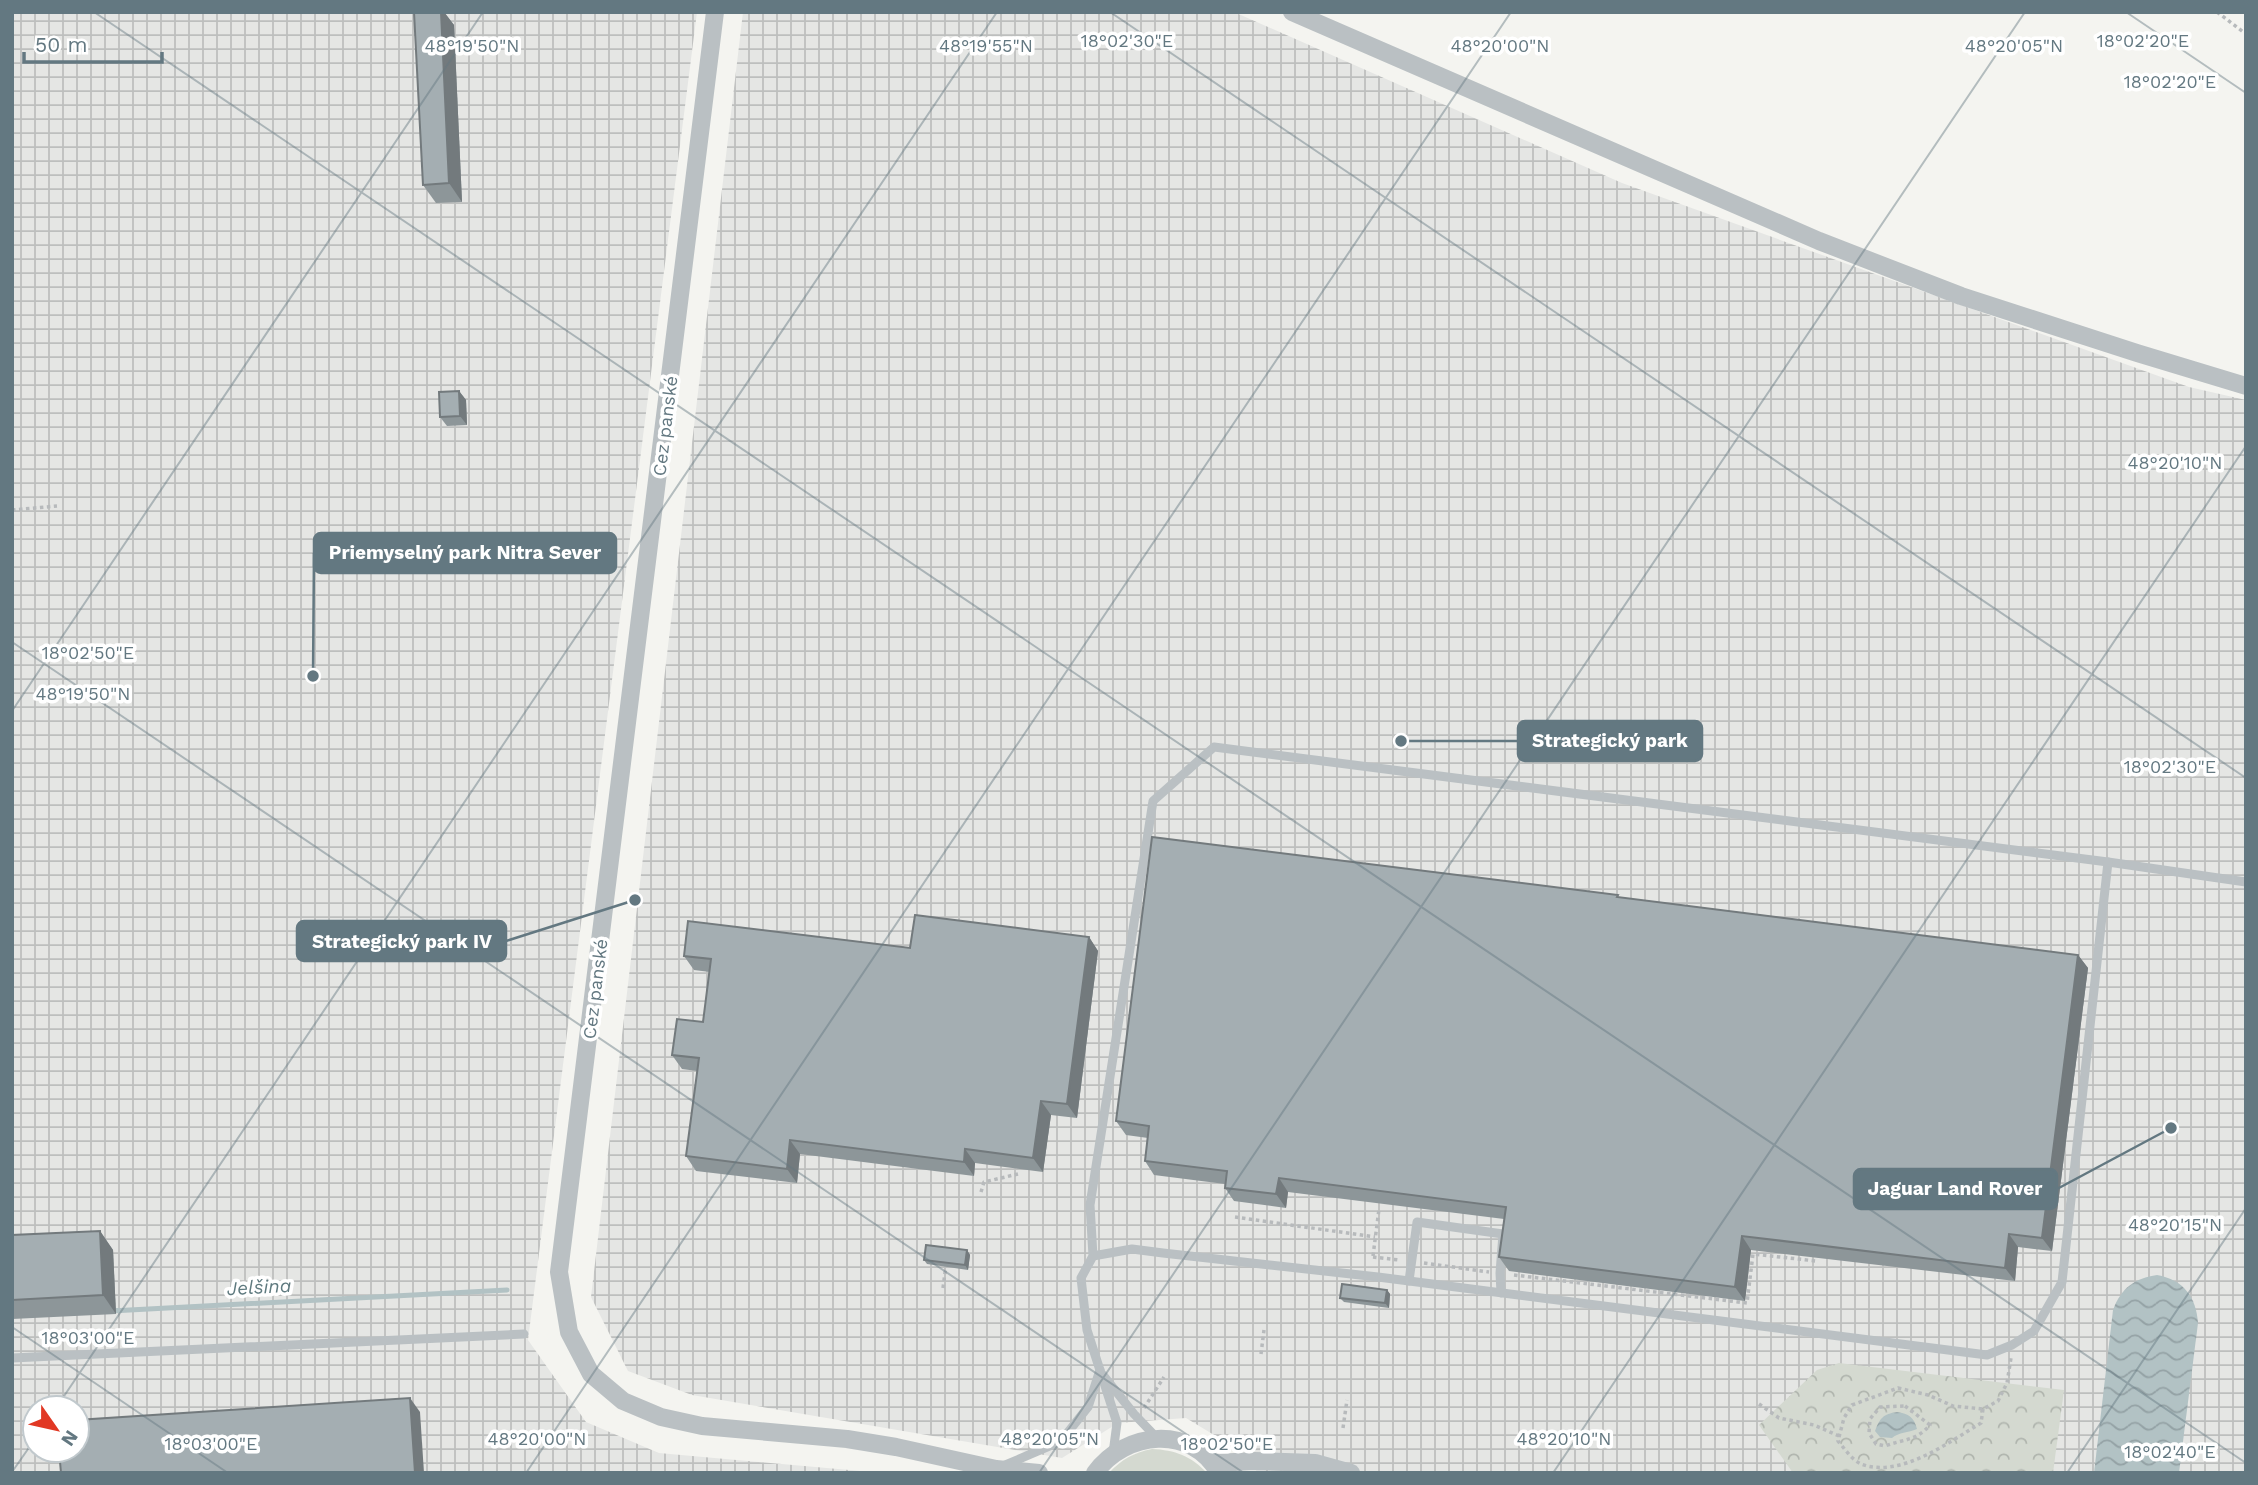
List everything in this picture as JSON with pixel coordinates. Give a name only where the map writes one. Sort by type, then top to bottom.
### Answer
[{"type":"street","name":"Cez panské","points":[[715,12],[559,1272],[569,1332],[591,1374],[623,1401],[661,1417],[702,1426],[846,1439],[896,1447],[1000,1471],[1039,1473]]},
{"type":"street","points":[[1292,12],[1819,242],[1961,296],[2246,386]]},
{"type":"street","points":[[1091,1472],[1113,1453],[1134,1442],[1157,1438],[1180,1442],[1201,1452],[1216,1468],[1255,1461],[1315,1463],[1351,1473]]},
{"type":"lane","points":[[1113,1453],[1117,1423],[1087,1330],[1081,1279],[1093,1256],[1090,1205],[1153,801],[1214,747],[2246,882]]},
{"type":"lane","points":[[1093,1256],[1132,1249],[1409,1281],[1987,1355],[2012,1345],[2034,1331],[2062,1282],[2108,862]]},
{"type":"lane","points":[[1409,1281],[1417,1222],[1503,1234],[1501,1293]]},
{"type":"lane","points":[[12,1358],[524,1334]]},
{"type":"lane","points":[[1000,1471],[1061,1441],[1088,1407],[1100,1370]]},
{"type":"lane","points":[[1100,1370],[1134,1414],[1157,1438]]},
{"type":"path","points":[[2217,12],[2246,34]]},
{"type":"path","points":[[12,510],[57,506]]},
{"type":"path","points":[[981,1192],[984,1182],[1018,1174]]},
{"type":"path","points":[[1379,1209],[1373,1260],[1411,1262],[1747,1304],[1753,1254],[1815,1261]]},
{"type":"path","points":[[1235,1217],[1376,1237]]},
{"type":"path","points":[[943,1289],[946,1262]]},
{"type":"path","points":[[1261,1354],[1264,1330]]},
{"type":"path","points":[[1983,1409],[1981,1423],[1921,1459],[1880,1468],[1858,1463],[1838,1441],[1844,1418],[1852,1405],[1898,1388],[1928,1395],[1953,1406],[1983,1409],[1998,1401],[2007,1383],[2012,1345]]},
{"type":"path","points":[[1144,1409],[1164,1377]]},
{"type":"path","points":[[1874,1397],[1880,1407]]},
{"type":"path","points":[[1343,1428],[1347,1400]]},
{"type":"path","points":[[1759,1404],[1779,1418],[1814,1425],[1839,1436]]},
{"type":"path","points":[[1905,1406],[1930,1425],[1920,1437],[1885,1446],[1877,1444],[1868,1433],[1870,1419],[1880,1407],[1905,1406]]},
{"type":"shaded area","points":[[12,12],[697,12],[528,1340],[586,1422],[659,1453],[883,1473],[12,1473]]},
{"type":"shaded area","points":[[743,12],[1234,12],[1622,183],[2189,387],[2246,400],[2246,1473],[1257,1473],[1252,1458],[1186,1418],[1118,1423],[1062,1458],[692,1395],[628,1371],[591,1297]]},
{"type":"green space","points":[[1839,1363],[2064,1390],[2053,1473],[1793,1473],[1759,1425],[1817,1370]]},
{"type":"green space","points":[[1152,1449],[1182,1455],[1207,1473],[1109,1473],[1128,1457]]},
{"type":"water","points":[[2157,1275],[2175,1281],[2187,1291],[2195,1305],[2198,1323],[2179,1473],[2094,1473],[2113,1310],[2130,1285]]},
{"type":"water","points":[[1897,1412],[1910,1417],[1917,1429],[1892,1438],[1880,1437],[1875,1431],[1880,1420],[1885,1415]]},
{"type":"building","points":[[414,12],[441,12],[449,183],[423,185]]},
{"type":"building","points":[[459,391],[460,416],[440,417],[439,392]]},
{"type":"building","points":[[1152,837],[2078,955],[2042,1238],[2009,1234],[2005,1268],[1742,1236],[1735,1287],[1499,1257],[1506,1207],[1279,1178],[1276,1194],[1225,1188],[1227,1171],[1145,1161],[1149,1126],[1116,1121]]},
{"type":"building","points":[[915,915],[1089,937],[1067,1104],[1041,1101],[1033,1158],[965,1149],[964,1162],[790,1140],[787,1169],[686,1156],[699,1058],[672,1055],[677,1019],[703,1022],[711,959],[684,956],[688,921],[910,948]]},
{"type":"building","points":[[100,1231],[103,1295],[12,1300],[12,1235]]},
{"type":"building","points":[[926,1245],[967,1250],[965,1265],[924,1260]]},
{"type":"building","points":[[1342,1284],[1387,1290],[1385,1303],[1340,1298]]},
{"type":"building","points":[[410,1398],[415,1473],[61,1473],[60,1464],[91,1464],[91,1419]]},
{"type":"waterway","name":"Jelšina","points":[[111,1311],[507,1290]]},
{"type":"place","name":"Priemyselný park Nitra Sever","points":[[313,676]]},
{"type":"place","name":"Strategický park","points":[[1401,741]]},
{"type":"place","name":"Strategický park IV","points":[[635,900]]},
{"type":"place","name":"Jaguar Land Rover","points":[[2171,1128]]}]
